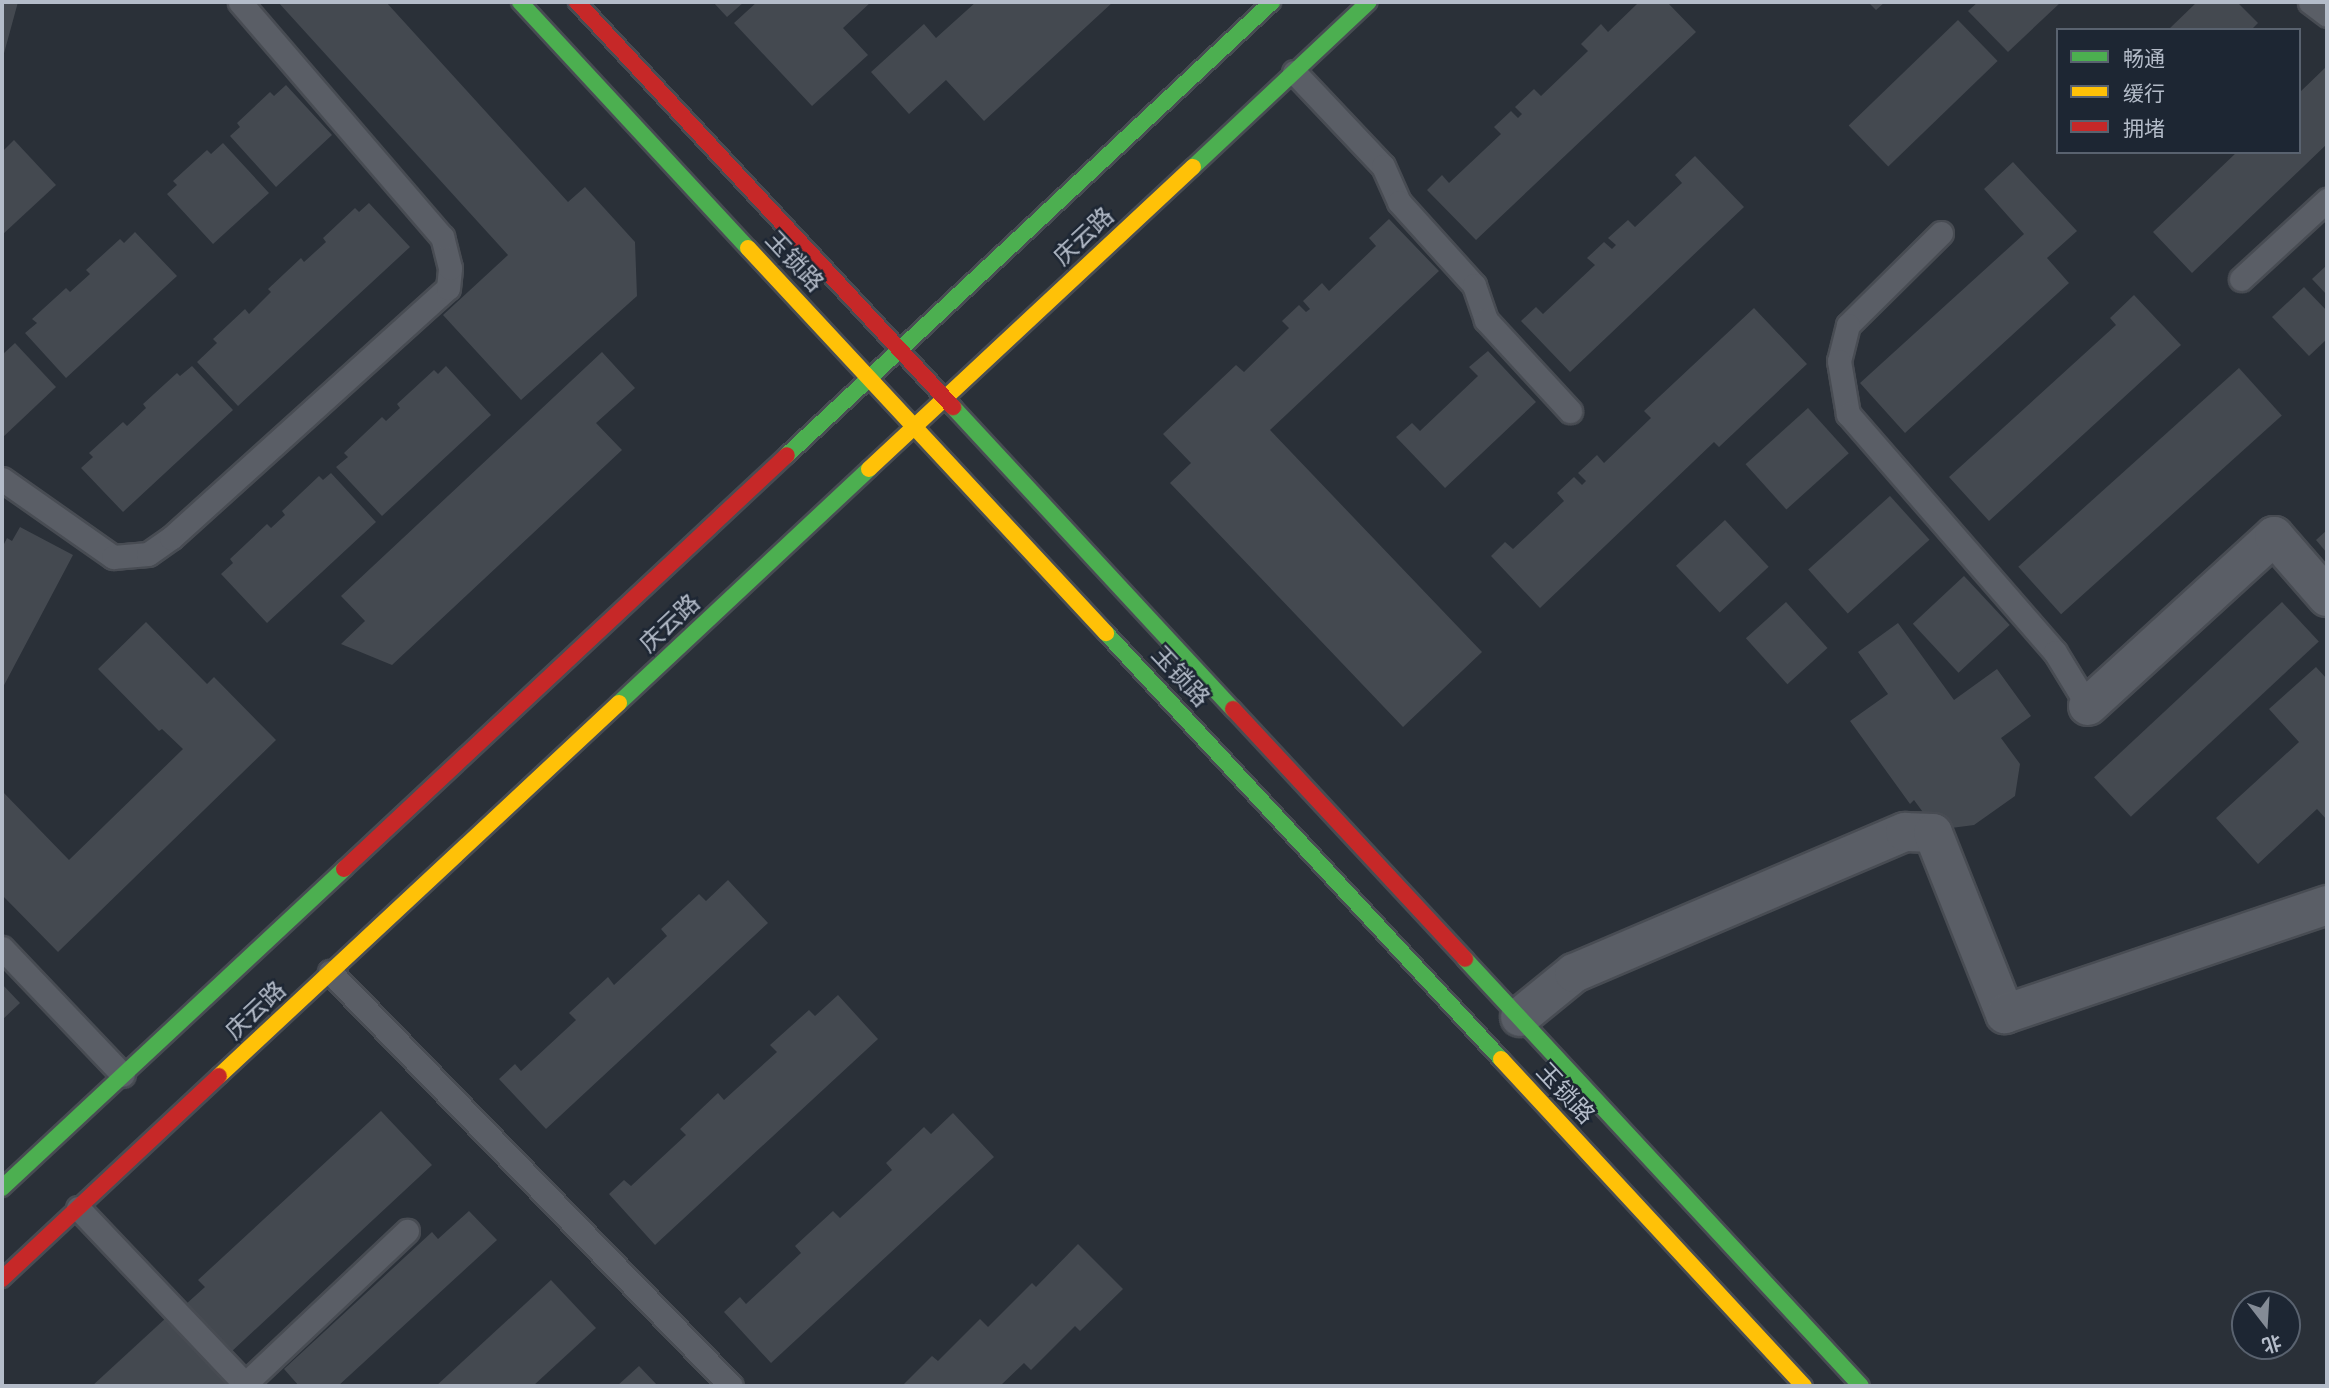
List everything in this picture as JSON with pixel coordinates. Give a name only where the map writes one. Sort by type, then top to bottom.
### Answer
[{"type":"street","name":"玉锁路","points":[[520,2],[1804,1386]]},
{"type":"street","name":"玉锁路","points":[[577,2],[1861,1386]]},
{"type":"street","name":"庆云路","points":[[2,1188],[1272,2]]},
{"type":"street","name":"庆云路","points":[[2,1279],[1369,2]]},
{"type":"street","points":[[2088,706],[2274,536],[2327,597]]},
{"type":"street","points":[[1520,1017],[1574,973],[1905,832],[1933,833],[2005,1014],[2327,905]]},
{"type":"lane","points":[[2,479],[113,557],[148,554],[171,538],[448,288],[450,268],[443,237],[240,2]]},
{"type":"lane","points":[[2310,2],[2327,15]]},
{"type":"lane","points":[[1294,72],[1383,166],[1398,202],[1474,285],[1486,320],[1570,411]]},
{"type":"lane","points":[[2241,279],[2327,200]]},
{"type":"lane","points":[[1941,233],[1848,325],[1839,361],[1845,406],[1848,414],[2055,652],[2088,706]]},
{"type":"lane","points":[[2,948],[123,1075]]},
{"type":"lane","points":[[330,972],[731,1386]]},
{"type":"lane","points":[[78,1208],[246,1385],[407,1231]]},
{"type":"building","points":[[2,2],[18,2],[3,57],[2,57]]},
{"type":"building","points":[[278,2],[386,2],[568,202],[585,187],[635,242],[637,296],[521,400],[443,315],[508,255]]},
{"type":"building","points":[[713,2],[744,2],[727,17]]},
{"type":"building","points":[[757,2],[871,2],[843,28],[868,55],[812,106],[734,23]]},
{"type":"building","points":[[976,2],[1113,2],[984,121],[946,80],[909,114],[871,72],[924,24],[936,38]]},
{"type":"building","points":[[1635,2],[1667,2],[1696,32],[1476,240],[1427,190],[1442,175],[1449,183],[1501,134],[1494,127],[1511,111],[1518,118],[1522,114],[1515,107],[1534,89],[1541,96],[1588,51],[1581,44],[1601,24],[1608,32],[1637,4]]},
{"type":"building","points":[[1868,2],[1885,2],[1876,10]]},
{"type":"building","points":[[1978,2],[2061,2],[2008,52],[1968,11]]},
{"type":"building","points":[[2197,2],[2237,2],[2258,23],[2253,28],[2170,28]]},
{"type":"building","points":[[1958,20],[1998,61],[1888,167],[1849,126]]},
{"type":"building","points":[[2327,66],[2327,144],[2192,273],[2153,232],[2235,154],[2301,154],[2301,91]]},
{"type":"building","points":[[286,85],[332,135],[276,187],[230,136],[240,127],[237,123],[270,92],[274,96]]},
{"type":"building","points":[[14,140],[56,185],[2,235],[2,152]]},
{"type":"building","points":[[223,143],[269,193],[213,244],[167,194],[177,185],[173,181],[207,150],[211,154]]},
{"type":"building","points":[[1695,156],[1744,207],[1570,372],[1521,321],[1536,307],[1543,314],[1595,265],[1587,258],[1604,242],[1612,249],[1616,245],[1608,238],[1628,220],[1635,227],[1682,183],[1675,175]]},
{"type":"building","points":[[2013,162],[2077,231],[2047,258],[2069,283],[1905,433],[1860,383],[2024,234],[1984,189]]},
{"type":"building","points":[[369,203],[410,247],[238,406],[197,362],[217,343],[213,339],[245,309],[249,314],[271,292],[268,289],[301,258],[304,262],[326,242],[323,238],[355,208],[359,212]]},
{"type":"building","points":[[1389,219],[1439,271],[1270,430],[1482,652],[1403,727],[1170,483],[1191,463],[1163,434],[1236,365],[1244,372],[1289,328],[1282,321],[1299,305],[1306,312],[1310,309],[1303,301],[1322,283],[1329,291],[1376,246],[1369,238]]},
{"type":"building","points":[[135,232],[177,276],[66,378],[25,333],[37,323],[32,319],[66,288],[70,292],[90,274],[86,270],[120,239],[124,243]]},
{"type":"building","points":[[2327,265],[2327,295],[2312,279]]},
{"type":"building","points":[[2304,287],[2327,311],[2327,339],[2309,356],[2272,317]]},
{"type":"building","points":[[2134,295],[2181,345],[1989,521],[1949,477],[2116,325],[2110,318]]},
{"type":"building","points":[[1754,308],[1807,364],[1719,447],[1714,442],[1540,608],[1491,556],[1505,542],[1513,549],[1564,501],[1557,493],[1574,477],[1582,485],[1586,481],[1578,473],[1597,455],[1604,463],[1651,418],[1644,411]]},
{"type":"building","points":[[15,343],[56,387],[2,438],[2,355]]},
{"type":"building","points":[[1488,351],[1536,402],[1445,488],[1396,437],[1412,423],[1420,431],[1478,376],[1469,367]]},
{"type":"building","points":[[602,352],[635,388],[596,423],[622,450],[392,665],[341,644],[365,621],[341,596]]},
{"type":"building","points":[[192,366],[233,410],[123,512],[81,468],[93,457],[89,453],[123,422],[127,426],[146,408],[143,404],[177,373],[180,376]]},
{"type":"building","points":[[446,366],[491,415],[382,516],[336,467],[348,457],[344,453],[382,417],[386,421],[400,408],[397,404],[434,370],[438,374]]},
{"type":"building","points":[[2239,368],[2282,416],[2061,614],[2018,567]]},
{"type":"building","points":[[1808,408],[1849,453],[1786,510],[1746,464]]},
{"type":"building","points":[[331,473],[376,522],[267,623],[221,574],[233,563],[230,559],[267,524],[271,528],[285,515],[282,511],[319,476],[323,480]]},
{"type":"building","points":[[1890,496],[1929,540],[1848,613],[1808,570]]},
{"type":"building","points":[[1725,520],[1769,567],[1720,613],[1676,566]]},
{"type":"building","points":[[20,527],[73,555],[2,689],[2,548],[7,538],[12,541]]},
{"type":"building","points":[[2327,530],[2327,553],[2316,540]]},
{"type":"building","points":[[1964,576],[2010,625],[1958,673],[1913,624]]},
{"type":"building","points":[[1786,602],[1827,648],[1787,684],[1746,638]]},
{"type":"building","points":[[2282,602],[2319,641],[2131,817],[2094,777]]},
{"type":"building","points":[[146,622],[207,684],[214,677],[276,740],[58,952],[2,895],[2,791],[69,860],[183,749],[162,729],[159,731],[98,669]]},
{"type":"building","points":[[1898,623],[1954,700],[1997,669],[2031,716],[2001,738],[2020,764],[2015,796],[1974,825],[1936,830],[1914,800],[1910,804],[1850,721],[1888,694],[1858,652]]},
{"type":"building","points":[[2316,667],[2327,679],[2327,820],[2317,809],[2258,864],[2216,818],[2299,742],[2269,709]]},
{"type":"building","points":[[728,880],[768,923],[546,1129],[499,1079],[515,1064],[521,1071],[576,1020],[569,1013],[608,977],[614,985],[667,936],[661,929],[699,894],[706,901]]},
{"type":"building","points":[[2,984],[20,1003],[2,1020]]},
{"type":"building","points":[[838,995],[878,1039],[655,1245],[609,1194],[624,1180],[631,1186],[686,1135],[680,1129],[718,1093],[724,1100],[777,1052],[770,1045],[809,1010],[815,1016]]},
{"type":"building","points":[[381,1111],[432,1165],[230,1353],[185,1305],[205,1287],[198,1280]]},
{"type":"building","points":[[953,1113],[994,1157],[771,1363],[724,1312],[740,1297],[746,1304],[801,1253],[795,1246],[833,1211],[840,1218],[892,1170],[886,1163],[924,1127],[931,1134]]},
{"type":"building","points":[[469,1211],[497,1240],[338,1386],[299,1386],[284,1369],[432,1232],[438,1239]]},
{"type":"building","points":[[1078,1244],[1123,1289],[1080,1331],[1075,1326],[1031,1370],[1024,1363],[1000,1386],[902,1386],[932,1356],[938,1361],[980,1319],[988,1327],[1032,1283],[1036,1287]]},
{"type":"building","points":[[551,1280],[596,1328],[533,1386],[436,1386]]},
{"type":"building","points":[[167,1317],[232,1386],[92,1386]]},
{"type":"building","points":[[639,1366],[658,1386],[617,1386]]},
{"type":"traffic: fast","points":[[520,2],[748,248]]},
{"type":"traffic: fast","points":[[787,455],[1272,2]]},
{"type":"traffic: fast","points":[[1193,167],[1369,2]]},
{"type":"traffic: fast","points":[[953,407],[1233,709]]},
{"type":"traffic: fast","points":[[619,703],[869,469]]},
{"type":"traffic: fast","points":[[1106,633],[1501,1059]]},
{"type":"traffic: fast","points":[[2,1188],[344,869]]},
{"type":"traffic: fast","points":[[1465,959],[1861,1386]]},
{"type":"traffic: slow","points":[[869,469],[1193,167]]},
{"type":"traffic: slow","points":[[748,248],[1106,633]]},
{"type":"traffic: slow","points":[[219,1076],[619,703]]},
{"type":"traffic: slow","points":[[1501,1059],[1804,1386]]},
{"type":"traffic: jam","points":[[577,2],[953,407]]},
{"type":"traffic: jam","points":[[344,869],[787,455]]},
{"type":"traffic: jam","points":[[1233,709],[1465,959]]},
{"type":"traffic: jam","points":[[2,1279],[219,1076]]}]
